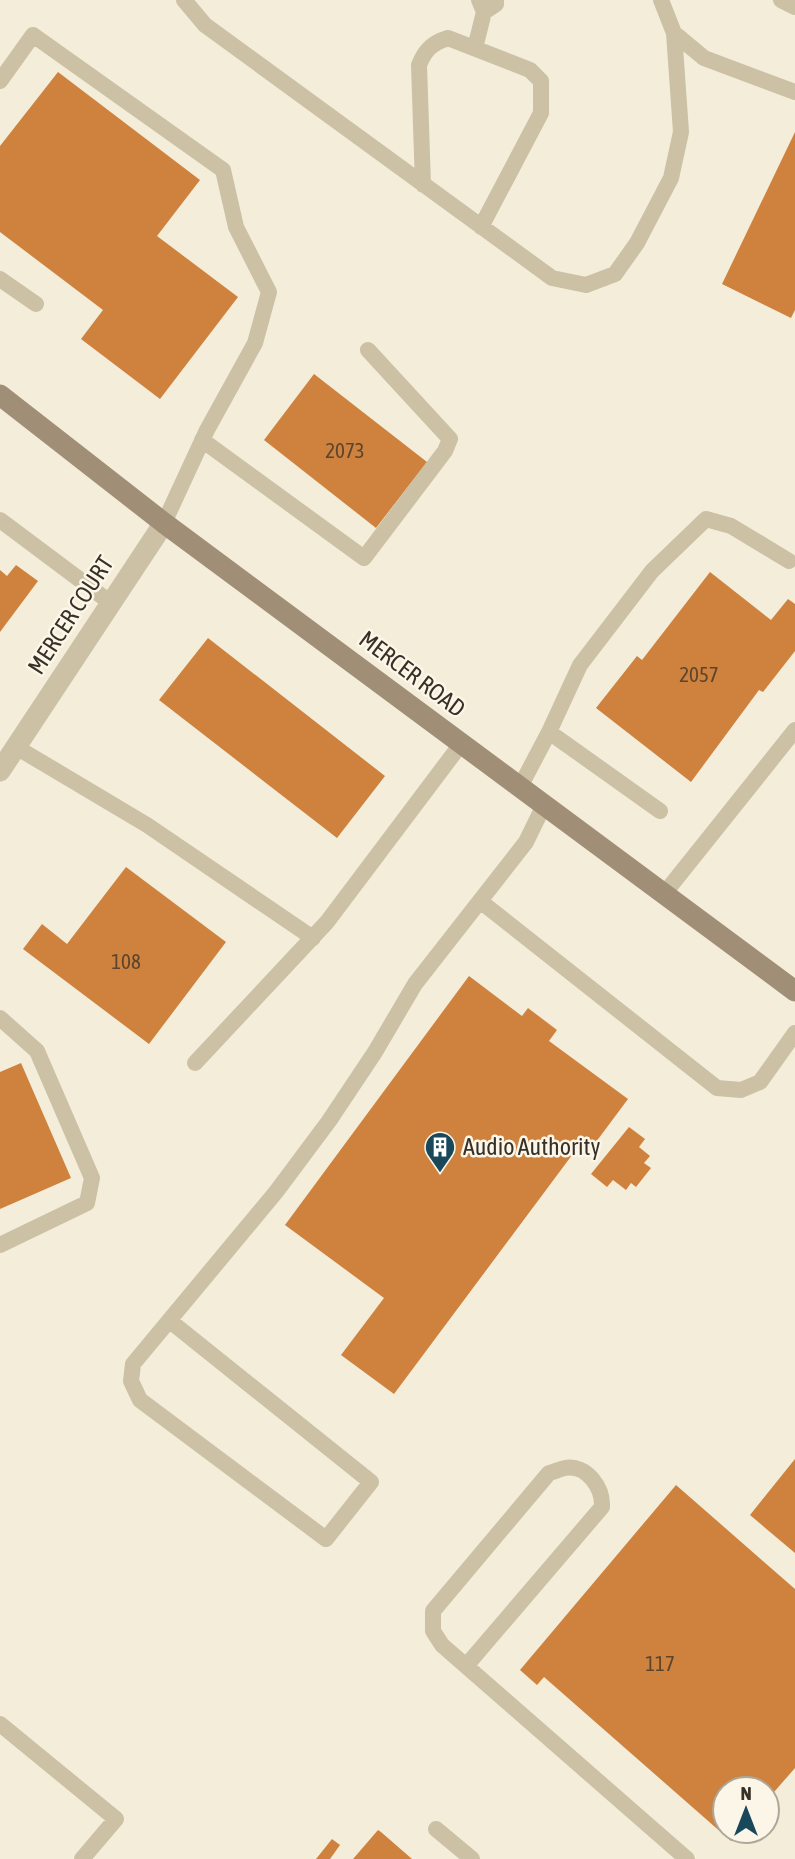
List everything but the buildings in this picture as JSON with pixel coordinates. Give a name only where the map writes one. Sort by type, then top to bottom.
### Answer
[{"type":"street","name":"MERCER ROAD","points":[[0,396],[164,523],[795,991]]},
{"type":"street","name":"MERCER COURT","points":[[0,771],[164,523]]},
{"type":"lane","points":[[184,0],[205,25],[552,278],[586,285],[615,274],[637,243],[671,178],[681,132],[674,33],[661,0]]},
{"type":"lane","points":[[475,48],[482,6],[496,4],[496,0]]},
{"type":"lane","points":[[781,0],[795,8]]},
{"type":"lane","points":[[674,33],[704,58],[795,92]]},
{"type":"lane","points":[[0,81],[33,35],[223,170],[236,227],[269,292],[255,342],[202,440],[164,523]]},
{"type":"lane","points":[[423,186],[419,65],[423,54],[433,43],[447,38],[530,70],[541,82],[541,113],[481,227]]},
{"type":"lane","points":[[0,279],[36,304]]},
{"type":"lane","points":[[202,440],[364,558],[445,451],[450,439],[368,350]]},
{"type":"lane","points":[[520,787],[580,666],[652,571],[697,526],[706,519],[731,526],[789,561]]},
{"type":"lane","points":[[0,520],[111,603]]},
{"type":"lane","points":[[664,894],[795,730]]},
{"type":"lane","points":[[549,732],[660,811]]},
{"type":"lane","points":[[195,1063],[327,922],[461,744]]},
{"type":"lane","points":[[16,747],[147,825],[313,938]]},
{"type":"lane","points":[[170,1321],[371,1482],[326,1539],[140,1400],[131,1381],[133,1364],[276,1192],[329,1121],[376,1052],[415,984],[526,842],[544,805]]},
{"type":"lane","points":[[480,901],[716,1088],[741,1090],[760,1082],[795,1033]]},
{"type":"lane","points":[[0,1245],[87,1203],[92,1178],[37,1051],[1,1019]]},
{"type":"lane","points":[[466,1666],[603,1507],[603,1495],[598,1485],[586,1473],[567,1467],[549,1473],[433,1611],[433,1631],[442,1645],[466,1666],[687,1859]]},
{"type":"lane","points":[[0,1724],[116,1819],[82,1859]]},
{"type":"lane","points":[[436,1829],[471,1859]]},
{"type":"place","name":"Audio Authority","points":[[440,1174]]}]
